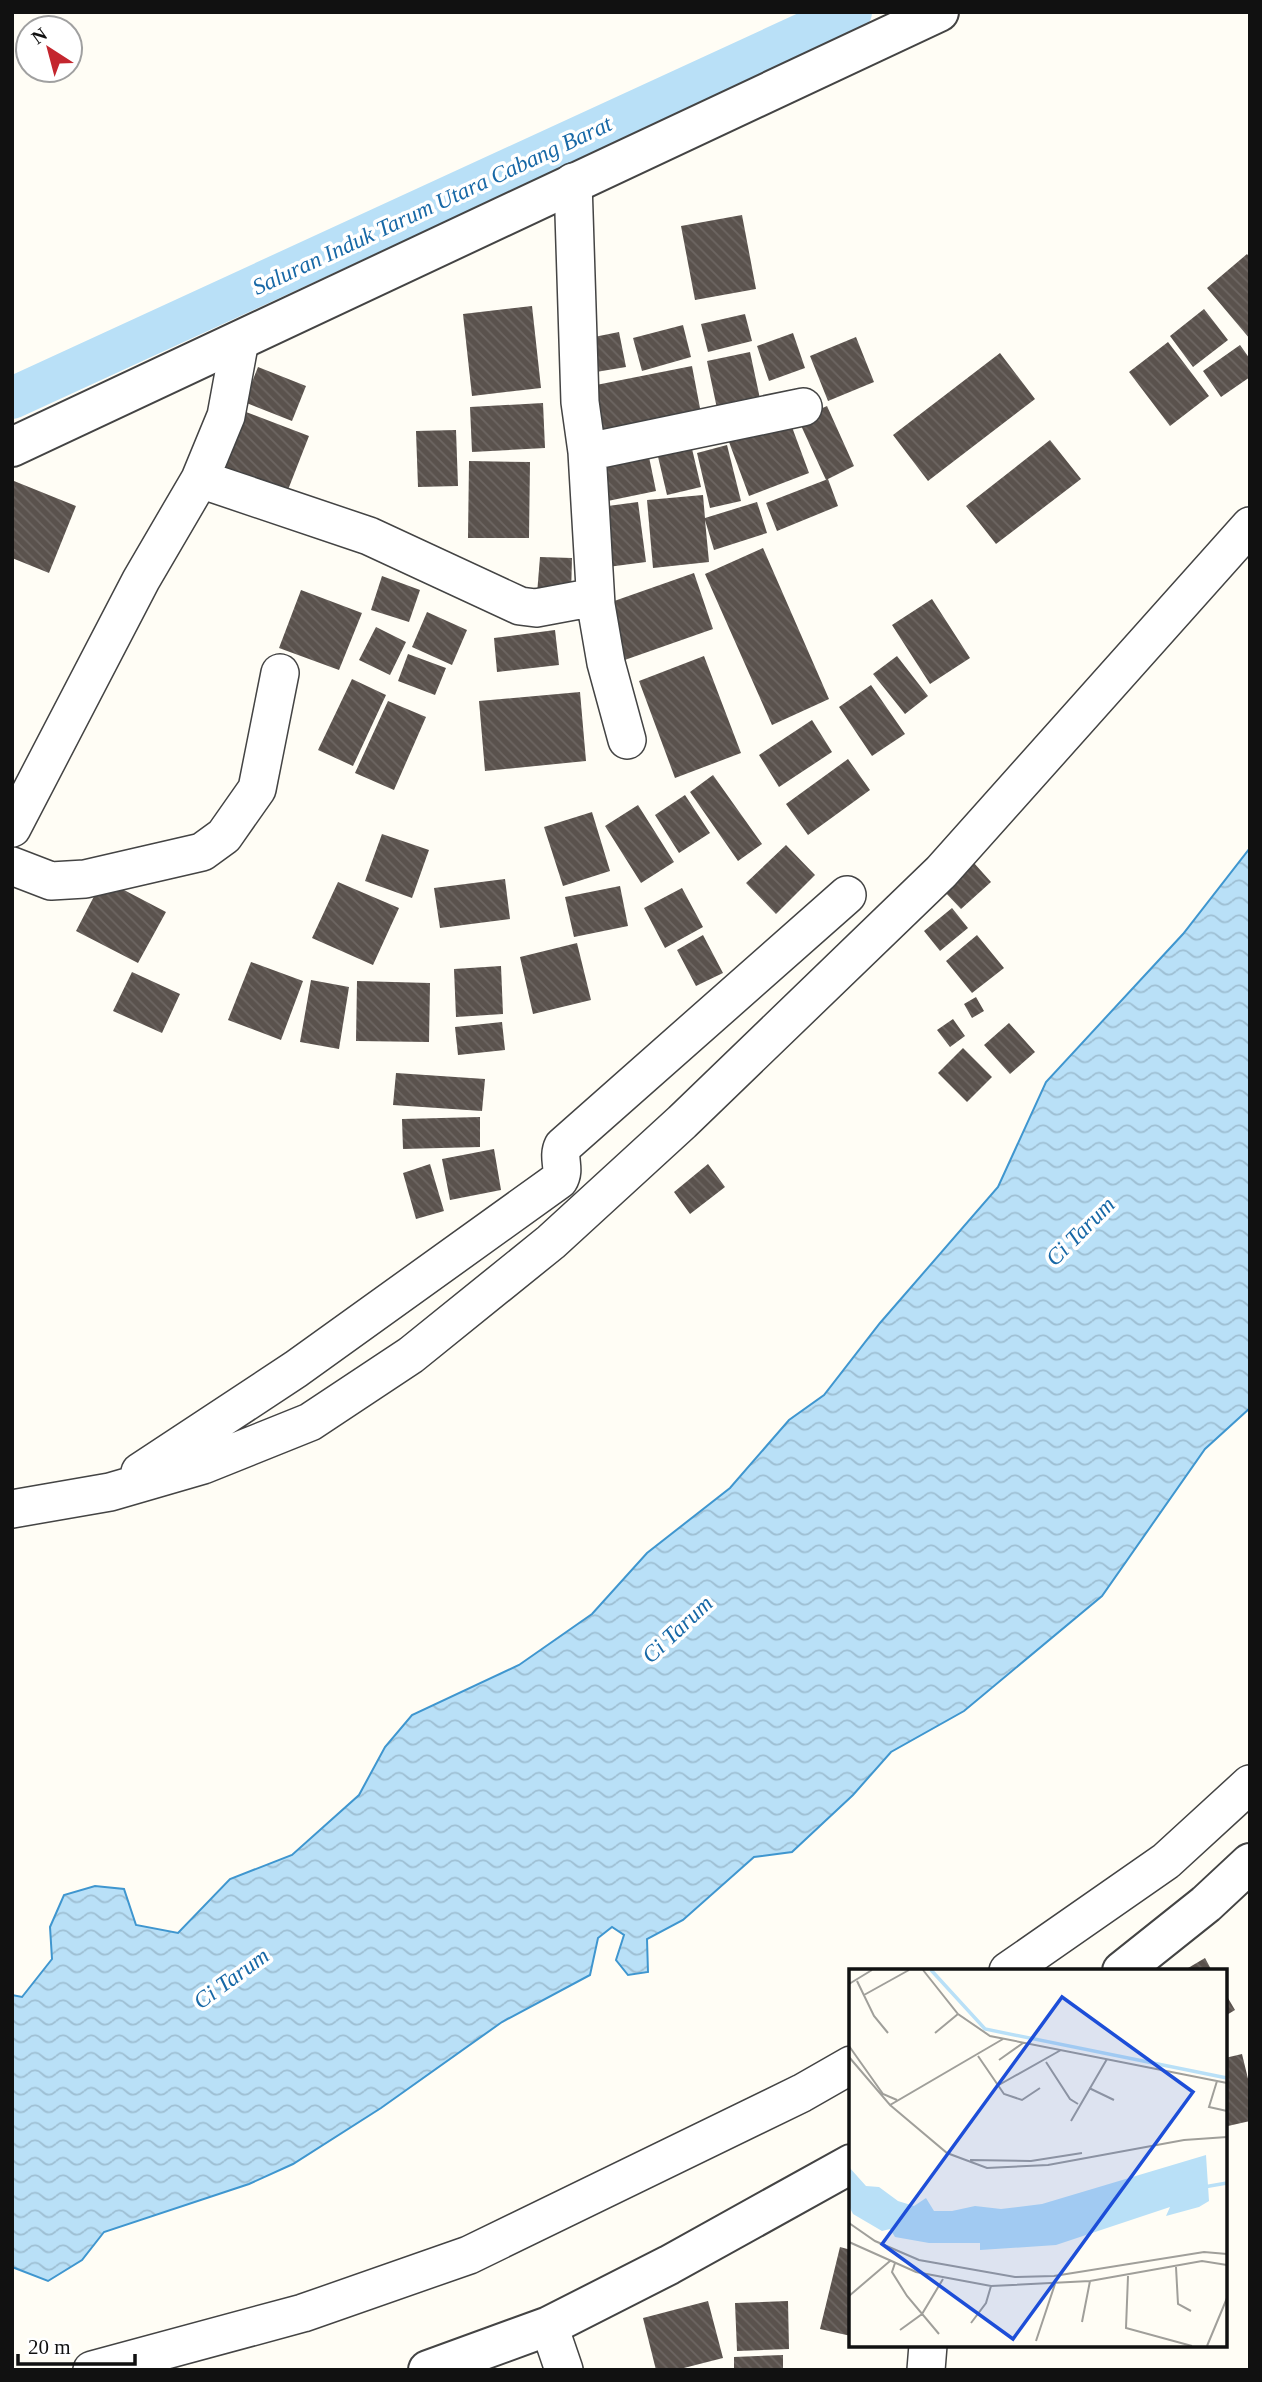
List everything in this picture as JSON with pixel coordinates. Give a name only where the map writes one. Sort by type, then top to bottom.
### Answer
[{"type":"street","points":[[12,447],[939,12]]},
{"type":"street","points":[[573,183],[580,402],[587,452],[595,597],[606,663],[627,740]]},
{"type":"street","points":[[12,828],[141,580],[200,479],[226,416],[240,340]]},
{"type":"street","points":[[587,452],[803,407]]},
{"type":"street","points":[[200,479],[369,537],[520,606],[536,608],[595,597]]},
{"type":"street","points":[[12,1509],[110,1492],[203,1465],[310,1422],[411,1355],[551,1242],[682,1122],[941,872],[1250,526]]},
{"type":"street","points":[[12,866],[51,881],[85,879],[202,852],[224,836],[257,789],[280,673]]},
{"type":"street","points":[[110,1492],[296,1369],[559,1180],[563,1172],[563,1146],[847,895]]},
{"type":"street","points":[[1011,1969],[1166,1861],[1250,1784]]},
{"type":"street","points":[[1125,1969],[1206,1904],[1250,1863]]},
{"type":"street","points":[[92,2370],[303,2312],[469,2255],[790,2099],[849,2066]]},
{"type":"street","points":[[429,2370],[550,2326],[669,2265],[849,2165]]},
{"type":"street","points":[[550,2326],[564,2370]]},
{"type":"street","points":[[926,2370],[928,2347]]},
{"type":"water","name":"Ci Tarum","points":[[1250,848],[1250,1408],[1205,1449],[1102,1596],[964,1711],[891,1752],[853,1795],[792,1852],[754,1857],[683,1920],[647,1939],[648,1972],[628,1975],[616,1960],[624,1935],[612,1927],[598,1938],[590,1975],[502,2022],[381,2108],[293,2164],[249,2184],[104,2232],[82,2260],[48,2281],[12,2267],[12,1995],[22,1997],[52,1959],[50,1927],[64,1895],[95,1886],[124,1889],[136,1925],[178,1933],[230,1879],[292,1855],[359,1795],[385,1747],[412,1715],[519,1665],[592,1614],[647,1553],[730,1488],[789,1420],[824,1395],[880,1323],[998,1187],[1046,1082],[1183,934]]},
{"type":"building","points":[[742,215],[756,289],[695,300],[681,226]]},
{"type":"building","points":[[1247,254],[1250,258],[1250,339],[1207,288]]},
{"type":"building","points":[[532,306],[541,388],[472,396],[463,314]]},
{"type":"building","points":[[1204,309],[1228,340],[1193,367],[1170,336]]},
{"type":"building","points":[[745,314],[752,341],[708,352],[701,324]]},
{"type":"building","points":[[683,325],[691,357],[642,371],[633,338]]},
{"type":"building","points":[[619,332],[626,367],[590,373],[584,339]]},
{"type":"building","points":[[793,333],[805,368],[769,381],[757,346]]},
{"type":"building","points":[[856,337],[874,382],[828,401],[810,356]]},
{"type":"building","points":[[1168,342],[1209,396],[1170,426],[1129,372]]},
{"type":"building","points":[[1240,345],[1250,359],[1250,377],[1221,397],[1203,371]]},
{"type":"building","points":[[750,352],[762,408],[719,418],[707,361]]},
{"type":"building","points":[[1000,353],[1035,399],[928,481],[893,435]]},
{"type":"building","points":[[692,366],[703,424],[596,445],[586,387]]},
{"type":"building","points":[[258,367],[306,386],[292,421],[244,402]]},
{"type":"building","points":[[543,403],[545,448],[472,452],[470,407]]},
{"type":"building","points":[[827,406],[854,466],[826,480],[798,419]]},
{"type":"building","points":[[246,412],[309,436],[284,500],[221,475]]},
{"type":"building","points":[[789,419],[809,473],[749,496],[729,442]]},
{"type":"building","points":[[456,430],[458,486],[418,487],[416,431]]},
{"type":"building","points":[[689,436],[701,487],[667,495],[655,444]]},
{"type":"building","points":[[1050,440],[1081,479],[996,544],[966,506]]},
{"type":"building","points":[[727,445],[741,501],[710,508],[697,453]]},
{"type":"building","points":[[648,452],[656,491],[598,503],[591,463]]},
{"type":"building","points":[[469,461],[530,462],[529,538],[468,538]]},
{"type":"building","points":[[828,479],[838,506],[777,531],[766,503]]},
{"type":"building","points":[[14,481],[76,506],[49,573],[12,558]]},
{"type":"building","points":[[703,495],[705,518],[757,502],[767,533],[714,550],[705,520],[709,562],[653,568],[647,500]]},
{"type":"building","points":[[638,502],[646,562],[600,568],[593,508]]},
{"type":"building","points":[[763,548],[829,699],[772,725],[705,574]]},
{"type":"building","points":[[540,557],[572,558],[571,595],[537,594]]},
{"type":"building","points":[[694,573],[713,629],[619,662],[600,606]]},
{"type":"building","points":[[382,576],[420,590],[409,622],[371,610]]},
{"type":"building","points":[[301,590],[362,613],[339,670],[279,648]]},
{"type":"building","points":[[932,599],[970,658],[930,684],[892,625]]},
{"type":"building","points":[[427,612],[467,630],[452,665],[412,647]]},
{"type":"building","points":[[376,627],[406,642],[390,675],[359,660]]},
{"type":"building","points":[[555,630],[559,665],[497,672],[494,638]]},
{"type":"building","points":[[408,654],[446,668],[435,695],[398,681]]},
{"type":"building","points":[[704,656],[741,753],[675,778],[639,681]]},
{"type":"building","points":[[897,656],[928,696],[905,714],[873,674]]},
{"type":"building","points":[[352,679],[386,695],[353,766],[318,750]]},
{"type":"building","points":[[871,685],[905,734],[872,756],[839,707]]},
{"type":"building","points":[[580,692],[586,761],[485,771],[479,701]]},
{"type":"building","points":[[388,701],[426,717],[394,790],[355,773]]},
{"type":"building","points":[[812,720],[832,752],[779,787],[759,755]]},
{"type":"building","points":[[848,759],[870,790],[808,835],[786,804]]},
{"type":"building","points":[[713,775],[762,844],[738,861],[690,792]]},
{"type":"building","points":[[685,795],[710,833],[679,853],[655,815]]},
{"type":"building","points":[[638,805],[674,862],[641,883],[605,826]]},
{"type":"building","points":[[592,812],[610,871],[563,886],[544,827]]},
{"type":"building","points":[[382,834],[429,850],[412,898],[365,881]]},
{"type":"building","points":[[786,845],[815,875],[776,914],[746,883]]},
{"type":"building","points":[[974,863],[991,882],[961,909],[944,891]]},
{"type":"building","points":[[103,879],[166,912],[138,963],[76,931]]},
{"type":"building","points":[[505,879],[510,919],[440,928],[434,888]]},
{"type":"building","points":[[338,882],[399,908],[373,965],[312,938]]},
{"type":"building","points":[[620,886],[628,926],[574,937],[565,897]]},
{"type":"building","points":[[682,888],[703,927],[665,948],[644,908]]},
{"type":"building","points":[[952,908],[968,928],[940,951],[924,931]]},
{"type":"building","points":[[703,935],[723,973],[696,986],[677,950]]},
{"type":"building","points":[[977,935],[1004,968],[972,993],[946,961]]},
{"type":"building","points":[[577,943],[591,1000],[533,1014],[520,957]]},
{"type":"building","points":[[251,962],[303,981],[281,1040],[228,1020]]},
{"type":"building","points":[[501,966],[503,1014],[456,1017],[454,969]]},
{"type":"building","points":[[132,972],[180,994],[162,1033],[113,1011]]},
{"type":"building","points":[[311,980],[349,987],[339,1049],[300,1042]]},
{"type":"building","points":[[357,981],[430,983],[429,1042],[356,1041]]},
{"type":"building","points":[[976,997],[984,1011],[972,1018],[964,1004]]},
{"type":"building","points":[[953,1019],[965,1036],[950,1047],[937,1030]]},
{"type":"building","points":[[502,1022],[505,1050],[458,1055],[455,1027]]},
{"type":"building","points":[[1009,1023],[1035,1052],[1010,1074],[984,1045]]},
{"type":"building","points":[[963,1048],[992,1077],[967,1102],[938,1073]]},
{"type":"building","points":[[396,1073],[485,1079],[482,1111],[393,1105]]},
{"type":"building","points":[[480,1117],[480,1147],[403,1149],[402,1119]]},
{"type":"building","points":[[494,1149],[501,1190],[450,1200],[442,1159]]},
{"type":"building","points":[[430,1164],[444,1211],[416,1219],[403,1173]]},
{"type":"building","points":[[708,1164],[725,1187],[690,1214],[674,1192]]},
{"type":"building","points":[[1205,1958],[1211,1969],[1186,1969]]},
{"type":"building","points":[[1227,1996],[1235,2010],[1227,2015]]},
{"type":"building","points":[[1242,2054],[1250,2087],[1250,2121],[1228,2126],[1227,2103],[1227,2058]]},
{"type":"building","points":[[840,2247],[849,2249],[849,2336],[820,2329]]},
{"type":"building","points":[[708,2301],[723,2358],[676,2370],[656,2370],[643,2318]]},
{"type":"building","points":[[788,2301],[789,2349],[737,2351],[735,2303]]},
{"type":"building","points":[[783,2355],[783,2370],[734,2370],[734,2357]]},
{"type":"waterway","name":"Saluran Induk Tarum Utara Cabang Barat","points":[[12,398],[851,12]]}]
